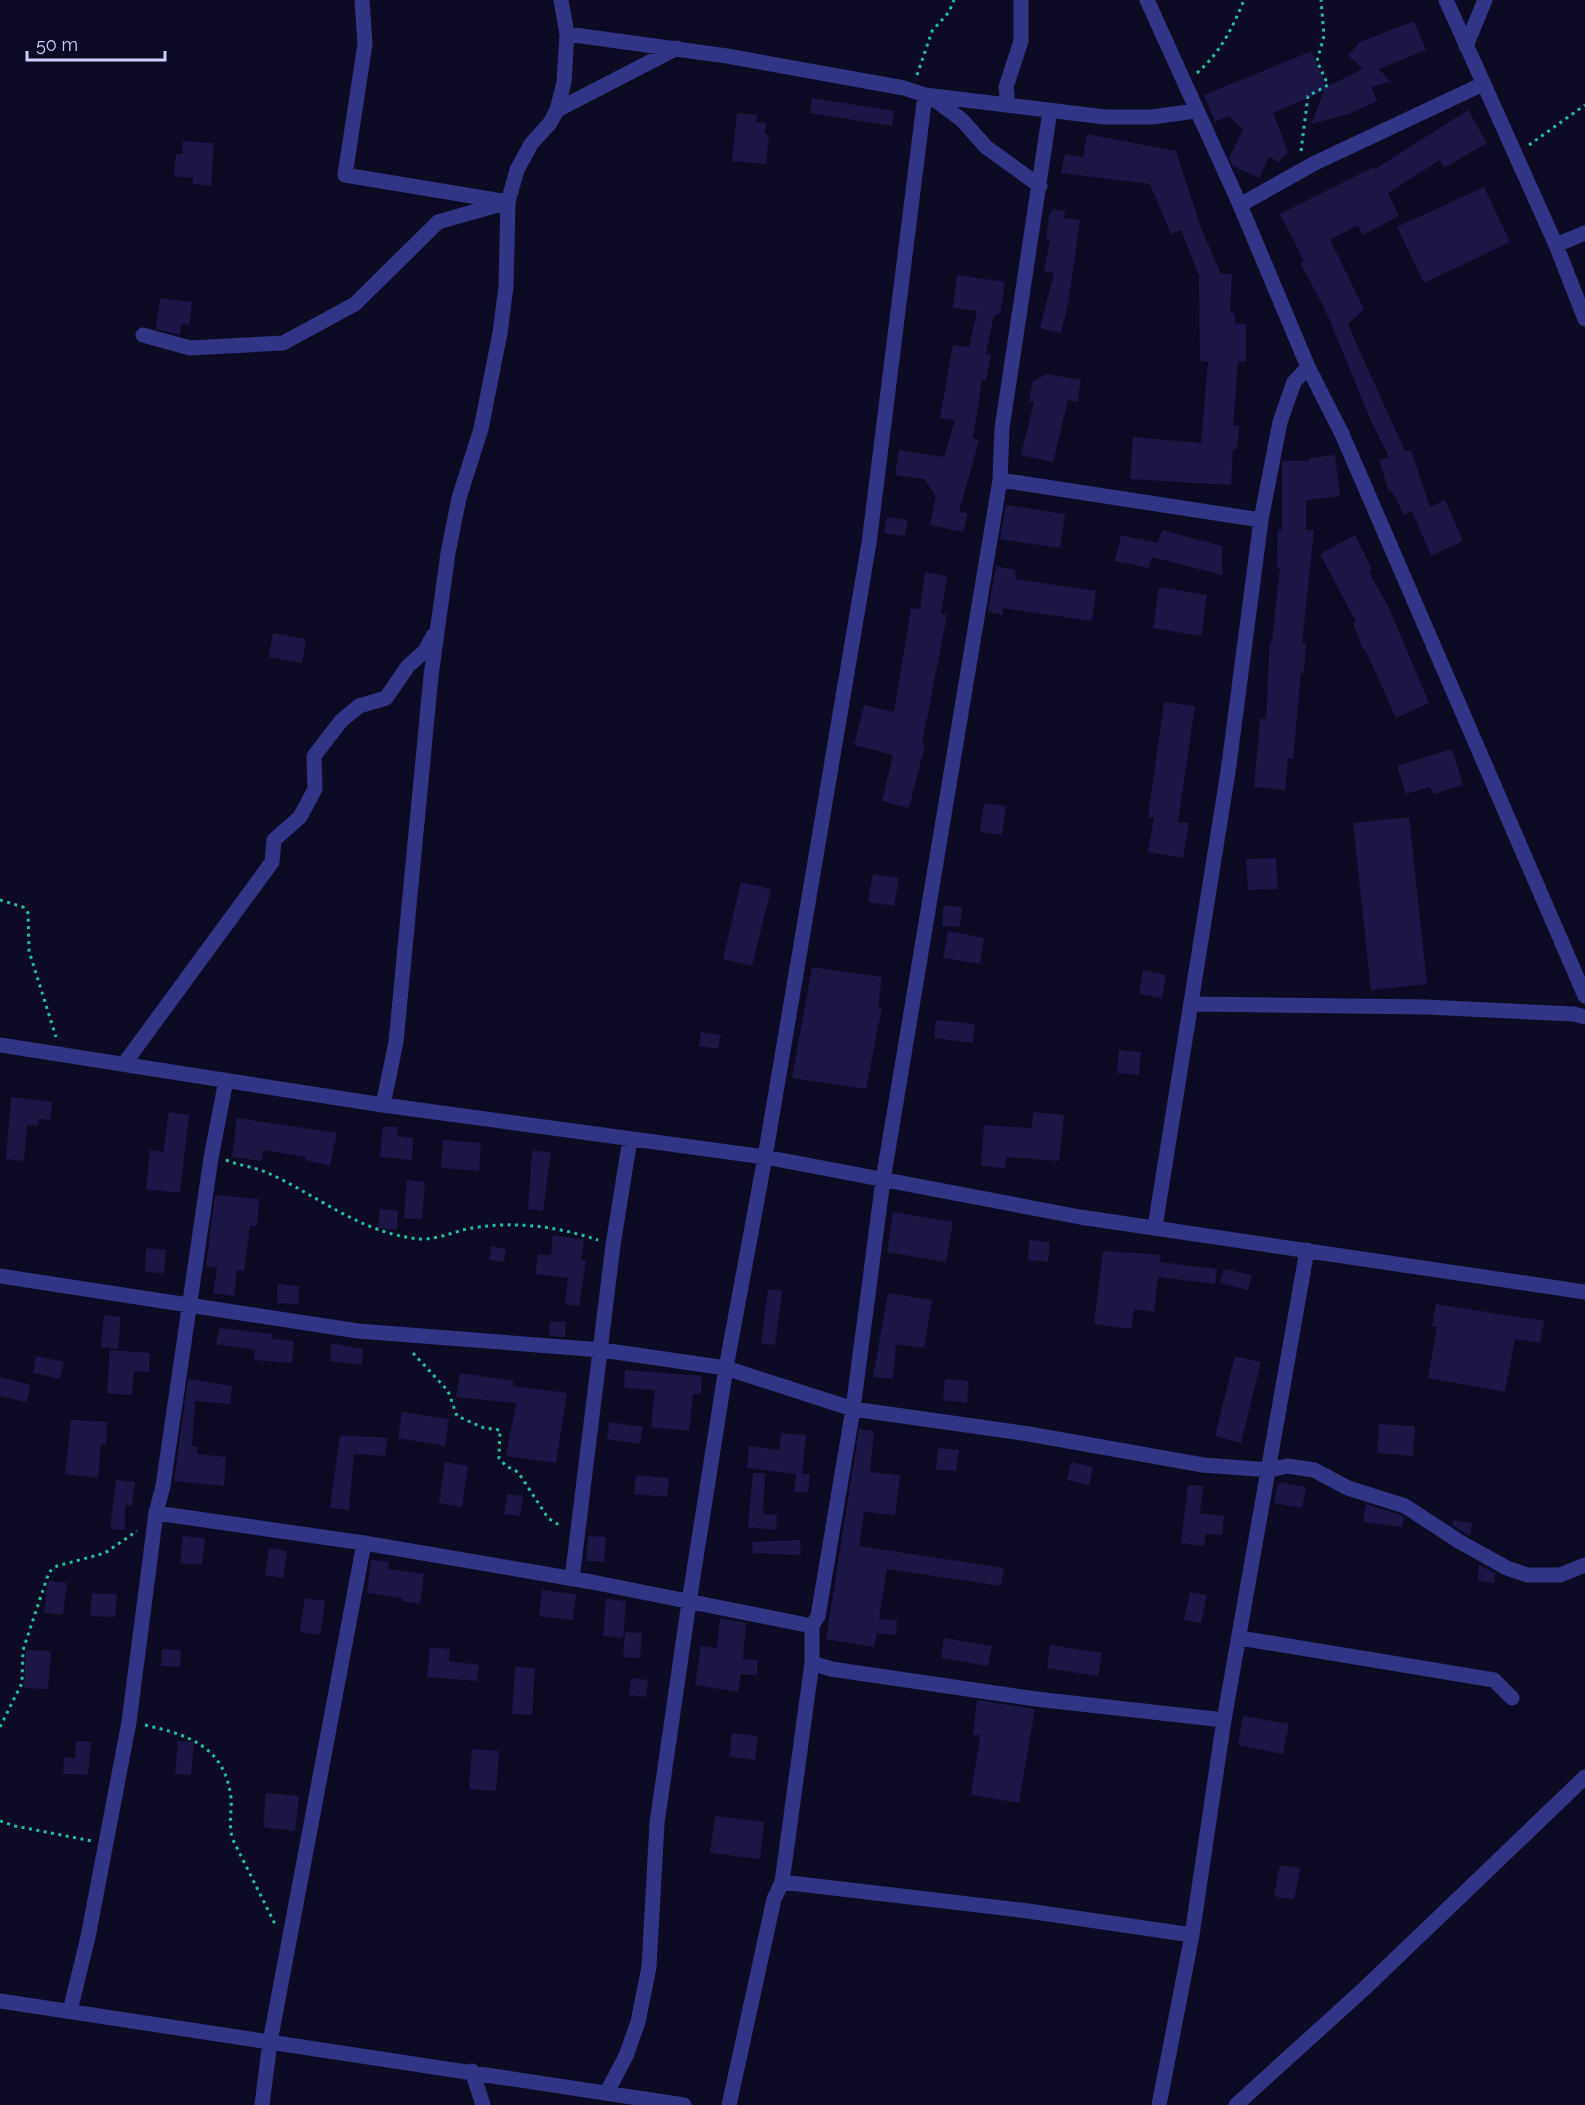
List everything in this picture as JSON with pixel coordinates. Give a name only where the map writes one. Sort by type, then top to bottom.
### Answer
[{"type":"street","points":[[362,0],[365,44],[345,175],[508,202]]},
{"type":"street","points":[[383,1106],[396,1042],[438,628],[459,498],[481,429],[500,333],[506,286],[508,202],[517,170],[531,144],[550,123],[557,110],[564,82],[567,34],[561,0]]},
{"type":"street","points":[[1008,105],[1006,87],[1022,41],[1021,0]]},
{"type":"street","points":[[1147,0],[1195,111],[1240,205],[1308,367],[1342,434],[1585,996]]},
{"type":"street","points":[[1446,0],[1556,245],[1585,319]]},
{"type":"street","points":[[1467,46],[1485,0]]},
{"type":"street","points":[[567,34],[677,48],[922,94],[1050,111],[1132,118],[1195,111]]},
{"type":"street","points":[[557,110],[677,48]]},
{"type":"street","points":[[1240,205],[1298,173],[1483,84]]},
{"type":"street","points":[[922,94],[962,120],[986,147],[1040,186]]},
{"type":"street","points":[[607,2092],[626,2056],[638,2022],[649,1967],[657,1823],[689,1602],[726,1368],[765,1156],[869,543],[922,94]]},
{"type":"street","points":[[729,2105],[774,1899],[782,1882],[812,1663],[812,1626],[818,1616],[853,1409],[884,1180],[1000,480],[1002,428],[1050,111]]},
{"type":"street","points":[[143,335],[190,348],[283,343],[355,303],[438,222],[508,202]]},
{"type":"street","points":[[1556,245],[1585,233]]},
{"type":"street","points":[[1155,1227],[1228,772],[1261,520],[1280,422],[1294,382],[1308,367]]},
{"type":"street","points":[[1000,480],[1261,520]]},
{"type":"street","points":[[124,1064],[272,862],[274,840],[300,817],[315,789],[314,756],[341,721],[359,706],[386,698],[408,666],[425,651],[438,628]]},
{"type":"street","points":[[1192,1004],[1426,1008],[1574,1014],[1585,1017]]},
{"type":"street","points":[[0,1045],[383,1106],[765,1156],[988,1201],[1585,1292]]},
{"type":"street","points":[[70,2011],[106,1845],[129,1722],[156,1513],[163,1486],[189,1304],[226,1080]]},
{"type":"street","points":[[572,1579],[614,1245],[630,1138]]},
{"type":"street","points":[[1159,2105],[1192,1935],[1224,1720],[1270,1470],[1307,1250]]},
{"type":"street","points":[[0,1276],[358,1331],[602,1350],[726,1368],[853,1409],[1029,1434],[1203,1465],[1270,1470],[1287,1466],[1314,1470],[1348,1488],[1405,1506],[1435,1527],[1507,1569],[1527,1575],[1560,1575],[1585,1565]]},
{"type":"street","points":[[156,1513],[364,1543],[572,1579],[812,1626]]},
{"type":"street","points":[[262,2105],[270,2042],[364,1543]]},
{"type":"street","points":[[1240,1638],[1494,1680],[1512,1698]]},
{"type":"street","points":[[812,1663],[831,1669],[1036,1699],[1224,1720]]},
{"type":"street","points":[[1236,2105],[1365,1988],[1585,1777]]},
{"type":"street","points":[[782,1882],[1028,1911],[1192,1935]]},
{"type":"street","points":[[0,2001],[684,2105]]},
{"type":"street","points":[[472,2071],[483,2105]]},
{"type":"path","points":[[922,94],[928,40],[949,12],[954,0]]},
{"type":"path","points":[[1184,84],[1212,59],[1225,41],[1244,0]]},
{"type":"path","points":[[1298,173],[1308,96],[1328,85],[1317,61],[1324,36],[1321,0]]},
{"type":"path","points":[[1515,154],[1585,105]]},
{"type":"path","points":[[0,900],[22,907],[28,912],[29,951],[47,1013],[63,1055]]},
{"type":"path","points":[[215,1139],[227,1161],[269,1173],[324,1205],[367,1226],[392,1234],[434,1238],[490,1225],[526,1224],[580,1234],[614,1245]]},
{"type":"path","points":[[412,1352],[448,1391],[458,1416],[484,1428],[500,1430],[499,1458],[506,1466],[518,1473],[548,1518],[557,1525],[579,1532]]},
{"type":"path","points":[[0,1727],[22,1683],[23,1650],[49,1572],[57,1566],[105,1553],[132,1536],[156,1513]]},
{"type":"path","points":[[129,1722],[191,1737],[205,1746],[219,1764],[227,1779],[231,1798],[230,1831],[233,1840],[277,1928]]},
{"type":"path","points":[[0,1821],[106,1845]]},
{"type":"building","points":[[1414,21],[1426,50],[1379,69],[1391,82],[1371,87],[1377,101],[1349,114],[1311,124],[1324,91],[1273,113],[1288,152],[1279,162],[1269,157],[1259,178],[1233,166],[1229,158],[1243,129],[1228,116],[1215,122],[1204,95],[1312,51],[1326,87],[1363,69],[1348,55],[1360,42]]},
{"type":"building","points":[[812,98],[894,111],[892,126],[810,113]]},
{"type":"building","points":[[1468,110],[1487,143],[1444,168],[1440,160],[1388,193],[1399,216],[1363,235],[1358,225],[1330,240],[1364,309],[1348,324],[1362,356],[1405,451],[1411,450],[1430,507],[1445,500],[1463,541],[1431,556],[1412,511],[1404,515],[1392,491],[1389,492],[1379,460],[1389,457],[1371,421],[1325,309],[1300,263],[1304,261],[1280,214],[1374,167],[1375,169]]},
{"type":"building","points":[[737,113],[757,115],[756,122],[766,123],[765,134],[769,135],[766,164],[732,161]]},
{"type":"building","points":[[1087,134],[1176,151],[1201,228],[1221,274],[1232,274],[1230,313],[1235,313],[1235,323],[1246,324],[1246,362],[1238,362],[1233,426],[1239,426],[1237,450],[1233,449],[1231,485],[1130,479],[1133,437],[1201,443],[1208,362],[1200,361],[1199,276],[1181,230],[1171,234],[1150,184],[1061,173],[1065,154],[1083,157]]},
{"type":"building","points":[[183,141],[214,143],[211,186],[193,184],[193,178],[174,176],[176,154],[182,154]]},
{"type":"building","points":[[1484,187],[1510,242],[1424,283],[1397,227]]},
{"type":"building","points":[[1053,209],[1065,211],[1064,218],[1080,220],[1069,299],[1061,333],[1040,328],[1054,273],[1044,271],[1050,240],[1046,239],[1049,216]]},
{"type":"building","points":[[957,275],[1005,282],[1000,313],[994,315],[986,354],[991,354],[986,381],[982,380],[973,438],[979,440],[959,512],[968,513],[963,532],[930,525],[936,496],[924,479],[895,475],[899,450],[944,457],[955,420],[940,418],[953,345],[969,347],[977,311],[953,308]]},
{"type":"building","points":[[160,298],[192,302],[189,325],[181,324],[180,335],[156,329]]},
{"type":"building","points":[[1047,374],[1081,380],[1077,402],[1068,400],[1053,462],[1021,455],[1034,402],[1029,401],[1033,381]]},
{"type":"building","points":[[1335,455],[1340,496],[1306,500],[1306,530],[1314,530],[1302,643],[1306,643],[1304,673],[1301,673],[1293,759],[1288,758],[1285,790],[1254,787],[1260,719],[1266,719],[1270,642],[1272,642],[1280,567],[1277,569],[1278,530],[1282,530],[1282,461],[1309,461],[1309,458]]},
{"type":"building","points":[[1006,505],[1065,514],[1060,548],[1000,539]]},
{"type":"building","points":[[887,517],[908,520],[905,536],[884,533]]},
{"type":"building","points":[[1162,530],[1222,546],[1222,575],[1152,557],[1149,568],[1115,561],[1121,535],[1158,543]]},
{"type":"building","points":[[1355,535],[1372,569],[1369,572],[1390,610],[1429,703],[1396,718],[1365,649],[1363,650],[1353,623],[1356,622],[1320,554]]},
{"type":"building","points":[[996,566],[1015,570],[1016,579],[1096,591],[1092,621],[1003,608],[1003,615],[988,612]]},
{"type":"building","points":[[925,572],[947,576],[941,614],[947,615],[922,744],[925,745],[909,808],[882,801],[893,755],[854,745],[864,705],[894,712],[911,608],[920,609]]},
{"type":"building","points":[[1159,587],[1207,595],[1201,636],[1153,628]]},
{"type":"building","points":[[273,633],[306,639],[302,663],[269,657]]},
{"type":"building","points":[[1164,702],[1195,706],[1178,822],[1189,823],[1183,858],[1148,852],[1154,818],[1148,817]]},
{"type":"building","points":[[1452,749],[1463,785],[1434,794],[1429,787],[1406,794],[1397,766]]},
{"type":"building","points":[[984,803],[1006,806],[1002,835],[980,832]]},
{"type":"building","points":[[1409,817],[1427,984],[1371,990],[1353,823]]},
{"type":"building","points":[[1276,858],[1278,889],[1248,890],[1246,859]]},
{"type":"building","points":[[873,874],[899,878],[894,906],[868,902]]},
{"type":"building","points":[[741,882],[771,889],[752,966],[723,959]]},
{"type":"building","points":[[944,905],[962,907],[960,927],[942,926]]},
{"type":"building","points":[[948,931],[984,938],[980,964],[943,958]]},
{"type":"building","points":[[812,967],[882,977],[878,1006],[882,1007],[866,1089],[792,1078]]},
{"type":"building","points":[[1143,970],[1166,975],[1162,998],[1139,994]]},
{"type":"building","points":[[936,1020],[975,1024],[973,1043],[934,1038]]},
{"type":"building","points":[[701,1032],[721,1035],[718,1049],[699,1046]]},
{"type":"building","points":[[1119,1050],[1141,1052],[1139,1075],[1117,1073]]},
{"type":"building","points":[[11,1097],[52,1102],[50,1120],[38,1119],[38,1126],[27,1125],[24,1161],[6,1159]]},
{"type":"building","points":[[169,1112],[189,1115],[180,1193],[146,1189],[150,1150],[163,1152]]},
{"type":"building","points":[[1033,1112],[1064,1115],[1059,1161],[1006,1157],[1005,1168],[981,1166],[984,1125],[1032,1128]]},
{"type":"building","points":[[237,1118],[337,1133],[330,1166],[306,1160],[306,1157],[263,1150],[262,1161],[232,1157]]},
{"type":"building","points":[[383,1126],[398,1127],[397,1136],[413,1138],[412,1160],[380,1157]]},
{"type":"building","points":[[443,1140],[481,1143],[479,1171],[441,1168]]},
{"type":"building","points":[[532,1151],[551,1152],[543,1211],[528,1209]]},
{"type":"building","points":[[407,1180],[425,1182],[422,1219],[404,1218]]},
{"type":"building","points":[[215,1195],[259,1199],[257,1226],[250,1226],[244,1271],[237,1270],[234,1296],[213,1293],[217,1268],[206,1266]]},
{"type":"building","points":[[380,1209],[398,1211],[397,1230],[378,1228]]},
{"type":"building","points":[[893,1212],[953,1222],[946,1262],[887,1252]]},
{"type":"building","points":[[553,1235],[584,1240],[581,1260],[586,1260],[579,1306],[565,1304],[568,1278],[535,1274],[538,1254],[551,1255]]},
{"type":"building","points":[[1029,1240],[1050,1242],[1048,1262],[1028,1260]]},
{"type":"building","points":[[491,1246],[506,1249],[504,1262],[489,1260]]},
{"type":"building","points":[[146,1248],[166,1250],[164,1273],[145,1272]]},
{"type":"building","points":[[1103,1251],[1161,1255],[1160,1262],[1217,1269],[1215,1284],[1158,1277],[1154,1312],[1134,1309],[1131,1329],[1094,1324]]},
{"type":"building","points":[[1224,1269],[1252,1275],[1248,1290],[1220,1283]]},
{"type":"building","points":[[278,1284],[299,1286],[298,1304],[277,1303]]},
{"type":"building","points":[[768,1289],[782,1291],[775,1345],[761,1343]]},
{"type":"building","points":[[888,1293],[932,1300],[924,1348],[896,1344],[893,1379],[873,1377]]},
{"type":"building","points":[[1436,1304],[1544,1321],[1540,1343],[1515,1339],[1505,1392],[1428,1378],[1437,1327],[1432,1326]]},
{"type":"building","points":[[104,1315],[121,1317],[118,1349],[101,1347]]},
{"type":"building","points":[[550,1321],[566,1322],[565,1337],[549,1336]]},
{"type":"building","points":[[219,1328],[272,1334],[272,1339],[294,1341],[292,1363],[254,1360],[255,1350],[216,1344]]},
{"type":"building","points":[[331,1343],[363,1349],[362,1365],[330,1361]]},
{"type":"building","points":[[110,1350],[150,1353],[149,1372],[134,1371],[132,1395],[107,1393]]},
{"type":"building","points":[[36,1356],[64,1362],[60,1379],[33,1373]]},
{"type":"building","points":[[1235,1356],[1261,1362],[1241,1443],[1215,1436]]},
{"type":"building","points":[[625,1370],[702,1376],[701,1394],[693,1394],[689,1431],[651,1427],[655,1390],[624,1388]]},
{"type":"building","points":[[460,1373],[513,1381],[513,1386],[567,1393],[556,1463],[506,1456],[516,1403],[456,1397]]},
{"type":"building","points":[[0,1377],[31,1385],[26,1402],[0,1396]]},
{"type":"building","points":[[188,1379],[232,1386],[230,1404],[195,1401],[192,1446],[198,1447],[197,1454],[226,1457],[224,1486],[174,1481]]},
{"type":"building","points":[[945,1379],[969,1381],[967,1403],[943,1400]]},
{"type":"building","points":[[402,1412],[449,1419],[445,1446],[398,1438]]},
{"type":"building","points":[[71,1420],[107,1422],[106,1445],[101,1444],[98,1478],[65,1474]]},
{"type":"building","points":[[609,1422],[643,1427],[640,1444],[607,1439]]},
{"type":"building","points":[[1379,1424],[1415,1426],[1413,1456],[1377,1453]]},
{"type":"building","points":[[859,1429],[874,1431],[870,1472],[900,1475],[895,1515],[864,1512],[859,1546],[1004,1568],[1001,1586],[887,1569],[879,1619],[897,1620],[896,1635],[877,1633],[874,1647],[826,1639]]},
{"type":"building","points":[[781,1433],[806,1435],[802,1474],[810,1474],[808,1492],[794,1492],[796,1474],[747,1468],[749,1446],[779,1450]]},
{"type":"building","points":[[340,1435],[387,1438],[385,1456],[354,1454],[349,1510],[330,1508]]},
{"type":"building","points":[[938,1448],[959,1450],[956,1471],[936,1470]]},
{"type":"building","points":[[445,1462],[468,1466],[462,1507],[439,1503]]},
{"type":"building","points":[[1071,1462],[1093,1467],[1089,1485],[1067,1480]]},
{"type":"building","points":[[753,1473],[765,1473],[763,1514],[777,1515],[776,1530],[748,1527]]},
{"type":"building","points":[[636,1475],[669,1478],[667,1497],[634,1494]]},
{"type":"building","points":[[116,1480],[135,1482],[132,1506],[125,1505],[125,1530],[110,1529]]},
{"type":"building","points":[[1278,1482],[1306,1487],[1302,1508],[1274,1503]]},
{"type":"building","points":[[1188,1485],[1203,1486],[1200,1513],[1224,1516],[1222,1535],[1206,1534],[1204,1546],[1181,1543]]},
{"type":"building","points":[[507,1494],[523,1496],[520,1516],[504,1514]]},
{"type":"building","points":[[1366,1504],[1401,1515],[1404,1517],[1402,1527],[1363,1522]]},
{"type":"building","points":[[1453,1520],[1472,1523],[1470,1536],[1452,1525]]},
{"type":"building","points":[[183,1536],[205,1538],[202,1565],[180,1563]]},
{"type":"building","points":[[588,1536],[606,1537],[604,1562],[586,1561]]},
{"type":"building","points":[[800,1540],[801,1555],[753,1553],[752,1542]]},
{"type":"building","points":[[269,1548],[287,1551],[283,1578],[265,1575]]},
{"type":"building","points":[[371,1560],[389,1562],[388,1569],[424,1574],[420,1604],[402,1601],[403,1598],[367,1593]]},
{"type":"building","points":[[1479,1565],[1495,1573],[1494,1583],[1478,1581]]},
{"type":"building","points":[[48,1581],[67,1583],[63,1615],[44,1613]]},
{"type":"building","points":[[542,1590],[576,1594],[573,1620],[539,1616]]},
{"type":"building","points":[[1190,1592],[1207,1595],[1201,1623],[1184,1620]]},
{"type":"building","points":[[92,1593],[117,1594],[115,1617],[90,1616]]},
{"type":"building","points":[[305,1598],[325,1601],[320,1635],[300,1632]]},
{"type":"building","points":[[606,1599],[626,1601],[623,1638],[603,1636]]},
{"type":"building","points":[[720,1618],[746,1623],[743,1659],[758,1660],[757,1675],[741,1674],[738,1692],[695,1685],[701,1646],[717,1648]]},
{"type":"building","points":[[625,1632],[642,1633],[640,1658],[623,1657]]},
{"type":"building","points":[[944,1638],[992,1646],[988,1666],[941,1658]]},
{"type":"building","points":[[1050,1645],[1102,1653],[1098,1676],[1047,1668]]},
{"type":"building","points":[[430,1647],[450,1649],[449,1661],[479,1665],[477,1681],[427,1677]]},
{"type":"building","points":[[162,1649],[181,1650],[180,1667],[161,1666]]},
{"type":"building","points":[[26,1650],[51,1651],[48,1689],[24,1688]]},
{"type":"building","points":[[515,1667],[535,1668],[532,1715],[512,1714]]},
{"type":"building","points":[[631,1678],[648,1680],[646,1697],[629,1695]]},
{"type":"building","points":[[977,1700],[1035,1709],[1019,1803],[971,1795],[980,1735],[973,1735]]},
{"type":"building","points":[[1243,1716],[1289,1724],[1283,1754],[1238,1745]]},
{"type":"building","points":[[732,1733],[758,1736],[755,1760],[729,1757]]},
{"type":"building","points":[[76,1741],[91,1742],[88,1775],[63,1774],[64,1757],[75,1758]]},
{"type":"building","points":[[178,1741],[194,1742],[191,1775],[175,1774]]},
{"type":"building","points":[[472,1749],[499,1751],[496,1791],[469,1789]]},
{"type":"building","points":[[266,1793],[299,1796],[295,1831],[263,1827]]},
{"type":"building","points":[[715,1816],[764,1822],[760,1859],[710,1853]]},
{"type":"building","points":[[1280,1865],[1300,1868],[1294,1900],[1274,1896]]}]
